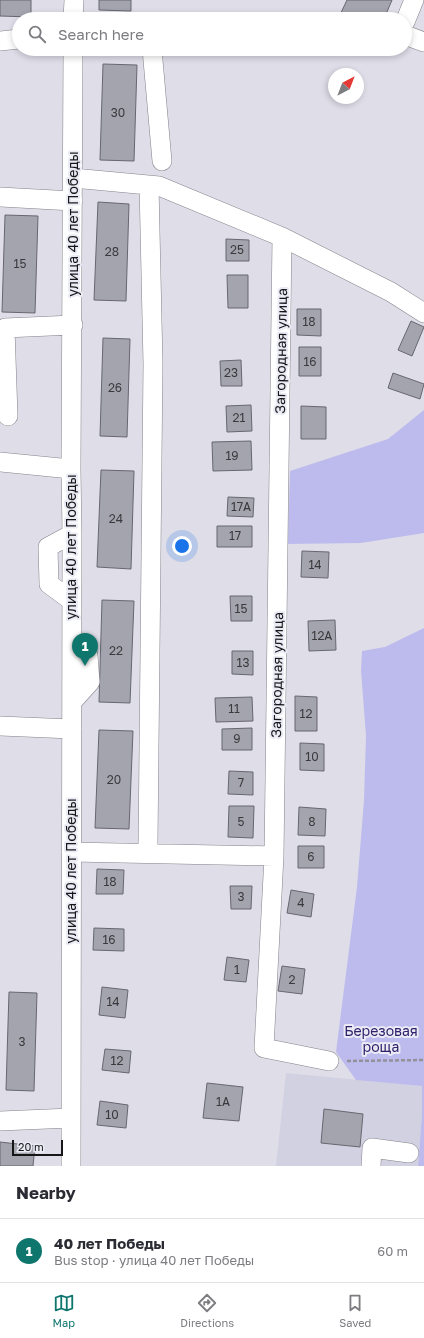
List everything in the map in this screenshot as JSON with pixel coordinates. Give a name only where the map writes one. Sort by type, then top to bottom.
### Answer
[{"type":"street","points":[[74,0],[74,12]]},
{"type":"street","points":[[409,12],[414,0]]},
{"type":"street","points":[[412,38],[424,42]]},
{"type":"street","points":[[0,41],[12,40]]},
{"type":"street","name":"улица 40 лет Победы","points":[[71,1166],[71,469],[73,325],[73,56]]},
{"type":"street","points":[[153,56],[162,161]]},
{"type":"street","points":[[73,178],[159,186],[282,237],[391,292],[424,312]]},
{"type":"street","points":[[148,845],[153,364],[149,185]]},
{"type":"street","points":[[0,197],[73,201]]},
{"type":"street","name":"Загородная улица","points":[[282,237],[274,856],[264,1048],[328,1061]]},
{"type":"street","points":[[8,416],[5,328],[73,325]]},
{"type":"street","points":[[0,462],[71,469]]},
{"type":"street","points":[[0,726],[72,730]]},
{"type":"street","points":[[71,852],[274,856]]},
{"type":"street","points":[[0,1121],[71,1118]]},
{"type":"street","points":[[371,1166],[372,1148],[409,1153]]},
{"type":"path","points":[[328,1061],[424,1060]]},
{"type":"shaded area","points":[[286,1073],[422,1086],[422,1115],[418,1166],[276,1166]]},
{"type":"green space","points":[[424,410],[424,533],[361,543],[288,544],[290,471],[388,439]]},
{"type":"green space","name":"Березовая роща","points":[[424,628],[424,1166],[418,1166],[422,1115],[422,1086],[356,1080],[336,1052],[357,887],[364,800],[366,736],[361,670],[362,651],[385,647]]},
{"type":"building","points":[[0,0],[31,0],[31,12],[12,12],[12,16],[0,16]]},
{"type":"building","points":[[99,0],[131,0],[131,11],[99,10]]},
{"type":"building","points":[[347,0],[392,0],[387,12],[341,12]]},
{"type":"building","points":[[103,64],[137,65],[134,161],[100,160]]},
{"type":"building","points":[[98,202],[129,204],[126,301],[94,300]]},
{"type":"building","points":[[5,215],[38,216],[35,313],[2,312]]},
{"type":"building","points":[[226,239],[249,240],[249,261],[226,261]]},
{"type":"building","points":[[227,275],[248,275],[248,308],[228,308]]},
{"type":"building","points":[[297,309],[321,309],[321,336],[297,335]]},
{"type":"building","points":[[411,321],[424,327],[412,356],[398,350]]},
{"type":"building","points":[[103,338],[130,339],[127,437],[100,436]]},
{"type":"building","points":[[299,347],[321,347],[321,376],[299,376]]},
{"type":"building","points":[[241,360],[242,386],[221,386],[220,361]]},
{"type":"building","points":[[393,373],[424,384],[420,399],[388,388]]},
{"type":"building","points":[[251,405],[252,431],[227,432],[226,406]]},
{"type":"building","points":[[301,406],[326,407],[326,439],[301,439]]},
{"type":"building","points":[[251,441],[252,470],[213,471],[212,442]]},
{"type":"building","points":[[101,470],[134,471],[131,569],[97,567]]},
{"type":"building","points":[[228,497],[254,498],[253,517],[227,516]]},
{"type":"building","points":[[217,526],[252,526],[252,547],[217,547]]},
{"type":"building","points":[[302,551],[329,552],[328,578],[301,577]]},
{"type":"building","points":[[230,596],[252,596],[252,621],[231,621]]},
{"type":"building","points":[[102,600],[134,601],[130,703],[99,702]]},
{"type":"building","points":[[335,620],[336,650],[309,651],[308,621]]},
{"type":"building","points":[[232,651],[253,651],[253,675],[232,674]]},
{"type":"building","points":[[295,696],[317,697],[317,731],[295,731]]},
{"type":"building","points":[[252,697],[253,721],[216,722],[215,698]]},
{"type":"building","points":[[252,728],[252,750],[222,750],[222,729]]},
{"type":"building","points":[[99,730],[133,731],[129,829],[95,828]]},
{"type":"building","points":[[300,743],[324,744],[324,771],[300,770]]},
{"type":"building","points":[[229,771],[253,772],[253,795],[228,794]]},
{"type":"building","points":[[229,806],[254,806],[253,838],[228,837]]},
{"type":"building","points":[[299,807],[326,809],[325,836],[298,835]]},
{"type":"building","points":[[298,846],[324,846],[324,868],[298,868]]},
{"type":"building","points":[[97,869],[124,870],[123,894],[96,894]]},
{"type":"building","points":[[230,886],[252,886],[251,909],[231,909]]},
{"type":"building","points":[[291,890],[314,894],[311,917],[287,913]]},
{"type":"building","points":[[94,928],[124,929],[124,951],[93,950]]},
{"type":"building","points":[[227,957],[249,960],[246,982],[224,980]]},
{"type":"building","points":[[282,966],[305,969],[302,994],[278,991]]},
{"type":"building","points":[[102,987],[128,990],[125,1018],[99,1015]]},
{"type":"building","points":[[9,992],[37,993],[34,1091],[6,1090]]},
{"type":"building","points":[[105,1049],[131,1051],[129,1073],[102,1070]]},
{"type":"building","points":[[207,1083],[243,1087],[239,1121],[203,1118]]},
{"type":"building","points":[[100,1101],[128,1105],[126,1128],[97,1125]]},
{"type":"building","points":[[324,1109],[363,1114],[360,1147],[321,1143]]},
{"type":"building","points":[[0,1142],[35,1146],[33,1166],[0,1166]]},
{"type":"place","name":"40 лет Победы","points":[[85,666]]}]
